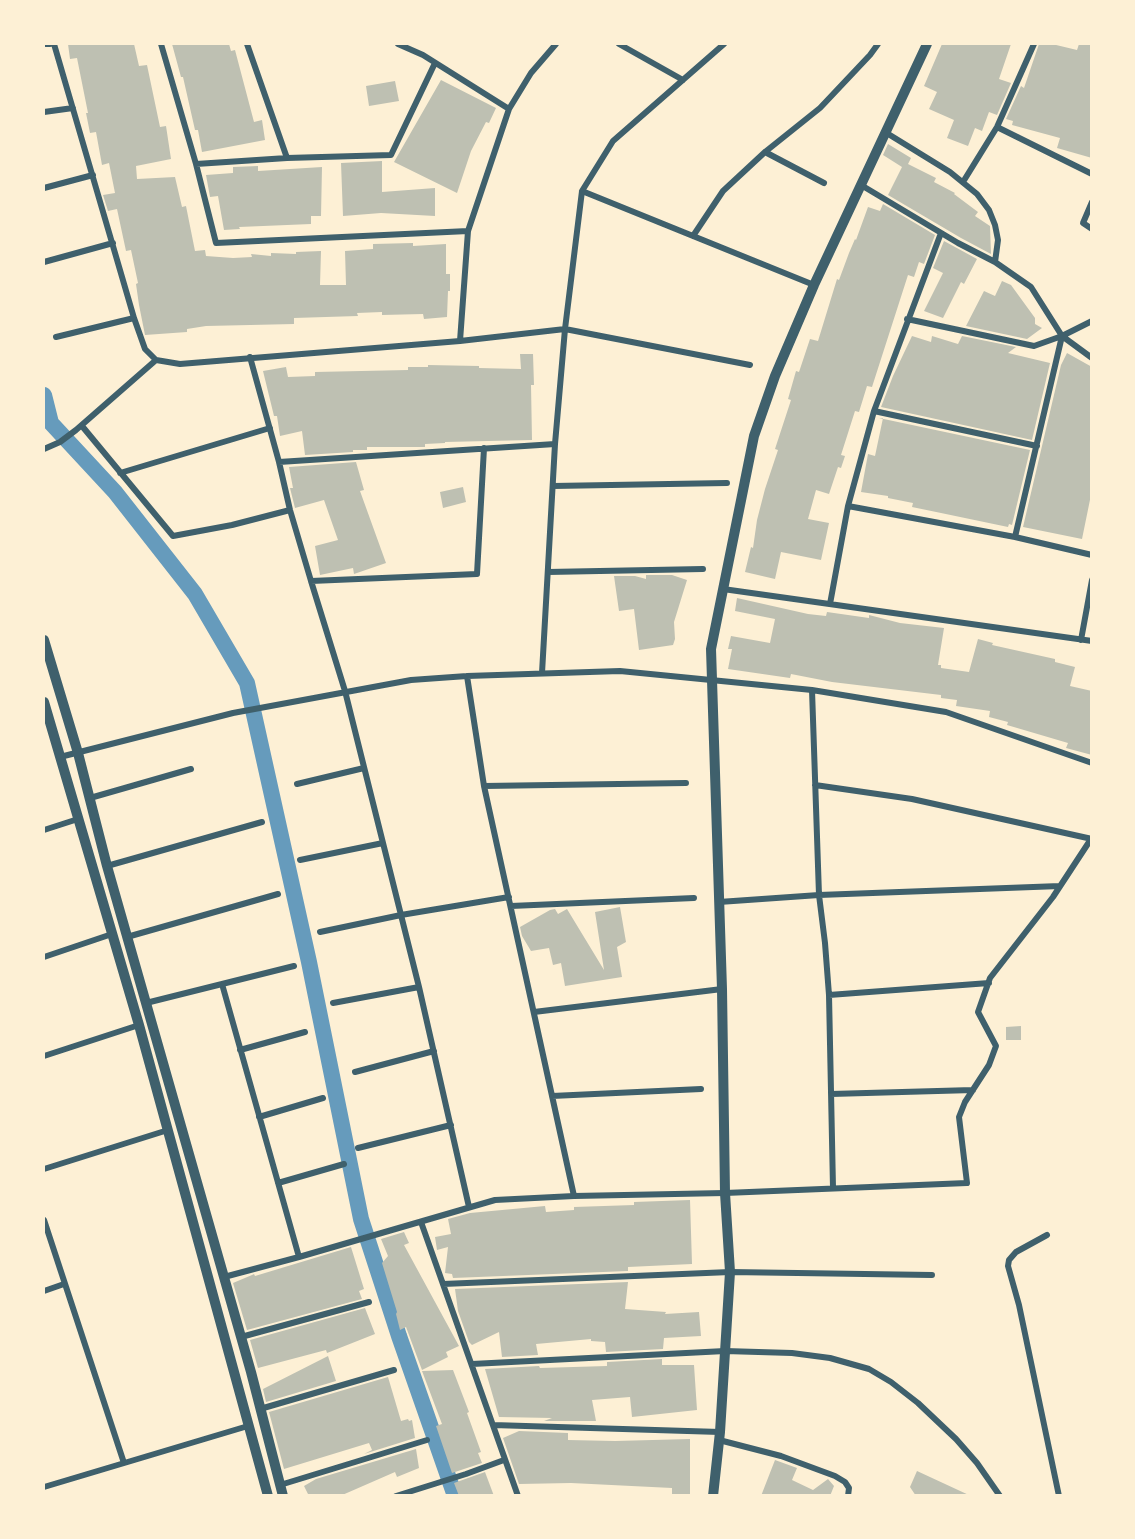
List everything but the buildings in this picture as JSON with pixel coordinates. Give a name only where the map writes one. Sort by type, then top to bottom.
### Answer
[{"type":"street","points":[[44,44],[52,44],[134,318],[145,349],[156,360],[180,364],[460,341],[565,329],[750,365]]},
{"type":"street","points":[[161,44],[216,243],[468,231]]},
{"type":"street","points":[[246,44],[287,158]]},
{"type":"street","points":[[398,44],[435,63],[509,109]]},
{"type":"street","points":[[460,341],[468,231],[509,109],[531,73],[556,44]]},
{"type":"street","points":[[619,44],[683,80]]},
{"type":"street","points":[[542,673],[555,444],[565,329],[582,191],[613,141],[724,44]]},
{"type":"street","points":[[693,236],[723,191],[765,152],[820,108],[870,56],[878,44]]},
{"type":"street","points":[[713,1496],[730,1272],[725,1193],[719,902],[707,679],[711,649],[754,436],[814,285],[927,44]]},
{"type":"street","points":[[963,182],[997,128],[1034,44]]},
{"type":"street","points":[[196,164],[391,155],[435,63]]},
{"type":"street","points":[[44,112],[73,108]]},
{"type":"street","points":[[997,128],[1092,174]]},
{"type":"street","points":[[885,132],[950,172],[977,194],[989,210],[995,225],[998,240],[994,262]]},
{"type":"street","points":[[765,152],[824,183]]},
{"type":"street","points":[[44,188],[93,175]]},
{"type":"street","points":[[860,185],[994,262],[1031,287],[1062,336],[1092,358]]},
{"type":"street","points":[[582,191],[814,285]]},
{"type":"street","points":[[1092,202],[1083,223],[1092,229]]},
{"type":"street","points":[[830,604],[848,506],[874,411],[941,233]]},
{"type":"street","points":[[44,262],[113,243]]},
{"type":"street","points":[[56,337],[134,318]]},
{"type":"street","points":[[907,319],[1034,346],[1062,336],[1092,321]]},
{"type":"street","points":[[1015,537],[1062,336]]},
{"type":"street","points":[[250,357],[290,510],[345,691],[419,987],[469,1207]]},
{"type":"street","points":[[44,449],[60,442],[79,428],[156,360]]},
{"type":"street","points":[[874,411],[1037,446]]},
{"type":"street","points":[[79,428],[173,536],[232,525],[290,510]]},
{"type":"street","points":[[120,473],[270,428]]},
{"type":"street","points":[[279,462],[555,444]]},
{"type":"street","points":[[311,581],[477,574],[484,448]]},
{"type":"street","points":[[553,486],[727,483]]},
{"type":"street","points":[[848,506],[1015,537],[1092,555]]},
{"type":"street","points":[[548,572],[703,569]]},
{"type":"street","points":[[1082,640],[1092,580]]},
{"type":"street","points":[[723,589],[1092,641]]},
{"type":"street","points":[[44,640],[78,753],[107,866],[241,1337],[282,1490],[428,1440]]},
{"type":"street","points":[[60,757],[233,713],[411,680],[620,671],[812,690],[945,712],[1092,763]]},
{"type":"street","points":[[467,676],[484,786],[574,1196]]},
{"type":"street","points":[[812,690],[819,895],[829,995],[833,1188]]},
{"type":"street","points":[[44,702],[139,1025],[268,1496]]},
{"type":"street","points":[[297,784],[364,768]]},
{"type":"street","points":[[90,798],[191,769]]},
{"type":"street","points":[[484,786],[686,783]]},
{"type":"street","points":[[224,1277],[495,1200],[967,1183],[959,1117],[965,1102],[989,1065],[996,1046],[978,1012],[990,978],[1060,886],[1091,839],[912,800],[815,785]]},
{"type":"street","points":[[44,830],[78,819]]},
{"type":"street","points":[[107,866],[262,822]]},
{"type":"street","points":[[300,860],[382,843]]},
{"type":"street","points":[[719,902],[819,895],[1060,886]]},
{"type":"street","points":[[127,937],[278,894]]},
{"type":"street","points":[[320,932],[401,915],[508,897]]},
{"type":"street","points":[[511,906],[694,898]]},
{"type":"street","points":[[44,957],[112,934]]},
{"type":"street","points":[[146,1003],[294,966]]},
{"type":"street","points":[[829,995],[989,983]]},
{"type":"street","points":[[222,984],[299,1257]]},
{"type":"street","points":[[333,1003],[419,987]]},
{"type":"street","points":[[534,1012],[722,988]]},
{"type":"street","points":[[44,1056],[139,1025]]},
{"type":"street","points":[[240,1050],[305,1032]]},
{"type":"street","points":[[356,1072],[434,1051]]},
{"type":"street","points":[[552,1096],[701,1089]]},
{"type":"street","points":[[831,1094],[973,1090]]},
{"type":"street","points":[[259,1117],[323,1098]]},
{"type":"street","points":[[358,1148],[451,1125]]},
{"type":"street","points":[[44,1169],[168,1130]]},
{"type":"street","points":[[278,1183],[344,1164]]},
{"type":"street","points":[[44,1220],[124,1463]]},
{"type":"street","points":[[421,1221],[518,1496]]},
{"type":"street","points":[[1047,1235],[1016,1252],[1009,1260],[1008,1266],[1019,1305],[1059,1496]]},
{"type":"street","points":[[443,1284],[730,1272],[932,1275]]},
{"type":"street","points":[[44,1291],[64,1284]]},
{"type":"street","points":[[241,1337],[369,1302]]},
{"type":"street","points":[[472,1364],[725,1351],[801,1354],[830,1358],[869,1369],[891,1382],[918,1403],[956,1438],[1000,1496]]},
{"type":"street","points":[[260,1409],[394,1370]]},
{"type":"street","points":[[493,1425],[719,1436],[835,1476],[845,1482],[849,1488],[848,1496]]},
{"type":"street","points":[[44,1487],[248,1426]]},
{"type":"street","points":[[396,1496],[504,1460]]},
{"type":"waterway","points":[[44,395],[51,423],[115,492],[195,594],[247,683],[309,962],[361,1219],[455,1496]]}]
